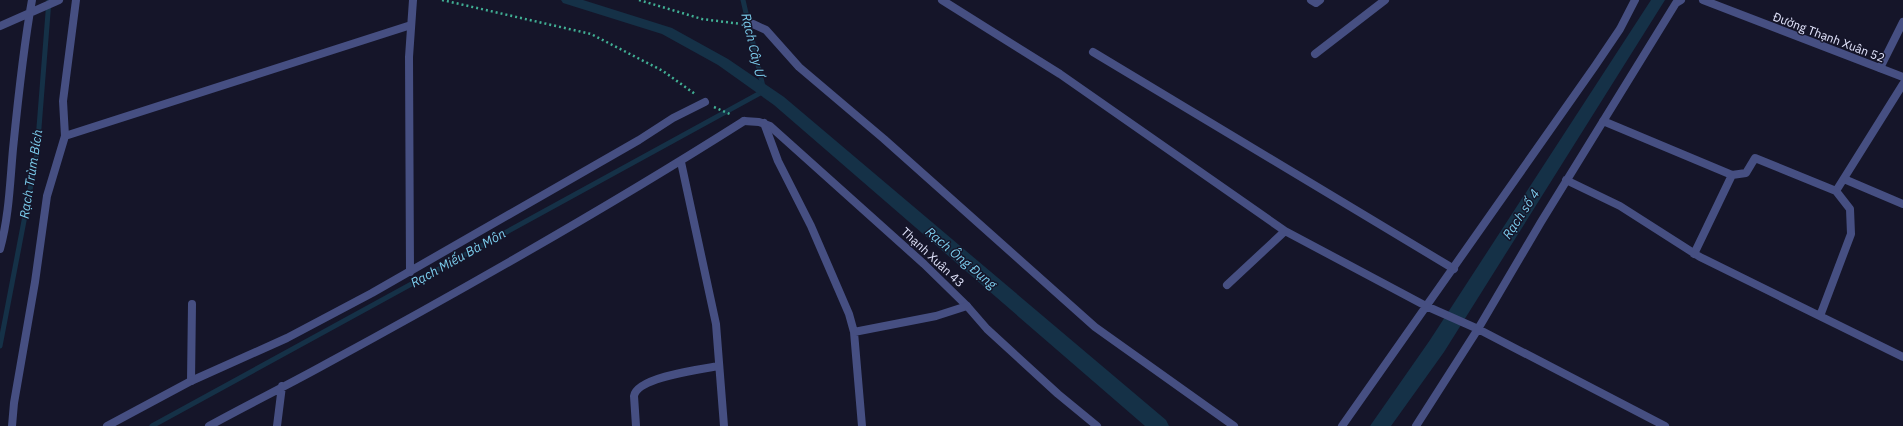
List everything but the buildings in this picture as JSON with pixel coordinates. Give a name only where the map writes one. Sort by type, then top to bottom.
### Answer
[{"type":"street","points":[[0,249],[24,48],[32,0]]},
{"type":"street","points":[[0,26],[31,11],[59,0]]},
{"type":"street","points":[[12,426],[14,403],[48,196],[65,136],[62,101],[76,0]]},
{"type":"street","points":[[410,272],[409,57],[413,0]]},
{"type":"street","points":[[942,0],[1060,74],[1285,231],[1427,307],[1478,329],[1665,426]]},
{"type":"street","points":[[1311,0],[1316,3],[1320,0]]},
{"type":"street","points":[[1315,54],[1385,0]]},
{"type":"street","points":[[1342,426],[1454,269],[1595,66],[1620,29],[1635,0]]},
{"type":"street","points":[[1416,426],[1478,329],[1566,180],[1676,3],[1682,0]]},
{"type":"street","name":"Đường Thạnh Xuân 52","points":[[1703,0],[1903,78]]},
{"type":"street","points":[[1880,68],[1903,22]]},
{"type":"street","points":[[753,24],[766,30],[799,67],[890,144],[1095,327],[1234,426]]},
{"type":"street","points":[[65,136],[412,25]]},
{"type":"street","points":[[1093,52],[1454,269]]},
{"type":"street","points":[[1836,191],[1903,84]]},
{"type":"street","points":[[107,426],[191,381],[287,338],[410,272],[639,140],[673,118],[707,103]]},
{"type":"street","points":[[209,426],[339,357],[540,244],[681,162],[744,121],[764,123],[778,161],[811,226],[849,314],[854,332],[862,426]]},
{"type":"street","points":[[1603,121],[1732,175],[1746,173],[1755,158],[1836,191],[1850,209],[1851,234],[1820,316]]},
{"type":"street","name":"Thạnh Xuân 43","points":[[764,123],[770,126],[829,178],[967,306],[987,329],[1058,394],[1097,426]]},
{"type":"street","points":[[681,162],[716,324],[724,426]]},
{"type":"street","points":[[1694,254],[1732,175]]},
{"type":"street","points":[[1844,179],[1903,204]]},
{"type":"street","points":[[1566,180],[1620,206],[1694,254],[1903,358]]},
{"type":"street","points":[[1227,285],[1285,231]]},
{"type":"street","points":[[191,381],[192,304]]},
{"type":"street","points":[[854,332],[936,316],[967,306]]},
{"type":"street","points":[[636,426],[635,392],[639,387],[644,384],[677,375],[719,366]]},
{"type":"street","points":[[277,426],[282,386]]},
{"type":"path","points":[[442,0],[591,34],[663,71],[707,103],[733,116]]},
{"type":"path","points":[[639,0],[713,21],[729,24]]},
{"type":"waterway","name":"Rạch Trùm Bích","points":[[0,346],[37,153],[49,0]]},
{"type":"waterway","name":"Rạch Ông Đụng","points":[[568,0],[667,31],[723,62],[779,101],[1159,426]]},
{"type":"waterway","name":"Rạch Miếu Bà Môn","points":[[152,426],[764,91],[743,0]]},
{"type":"waterway","name":"Rạch số 4","points":[[1380,426],[1437,346],[1658,0]]},
{"type":"water label","name":"Rạch Cây Ư","points":[[753,45]]}]
